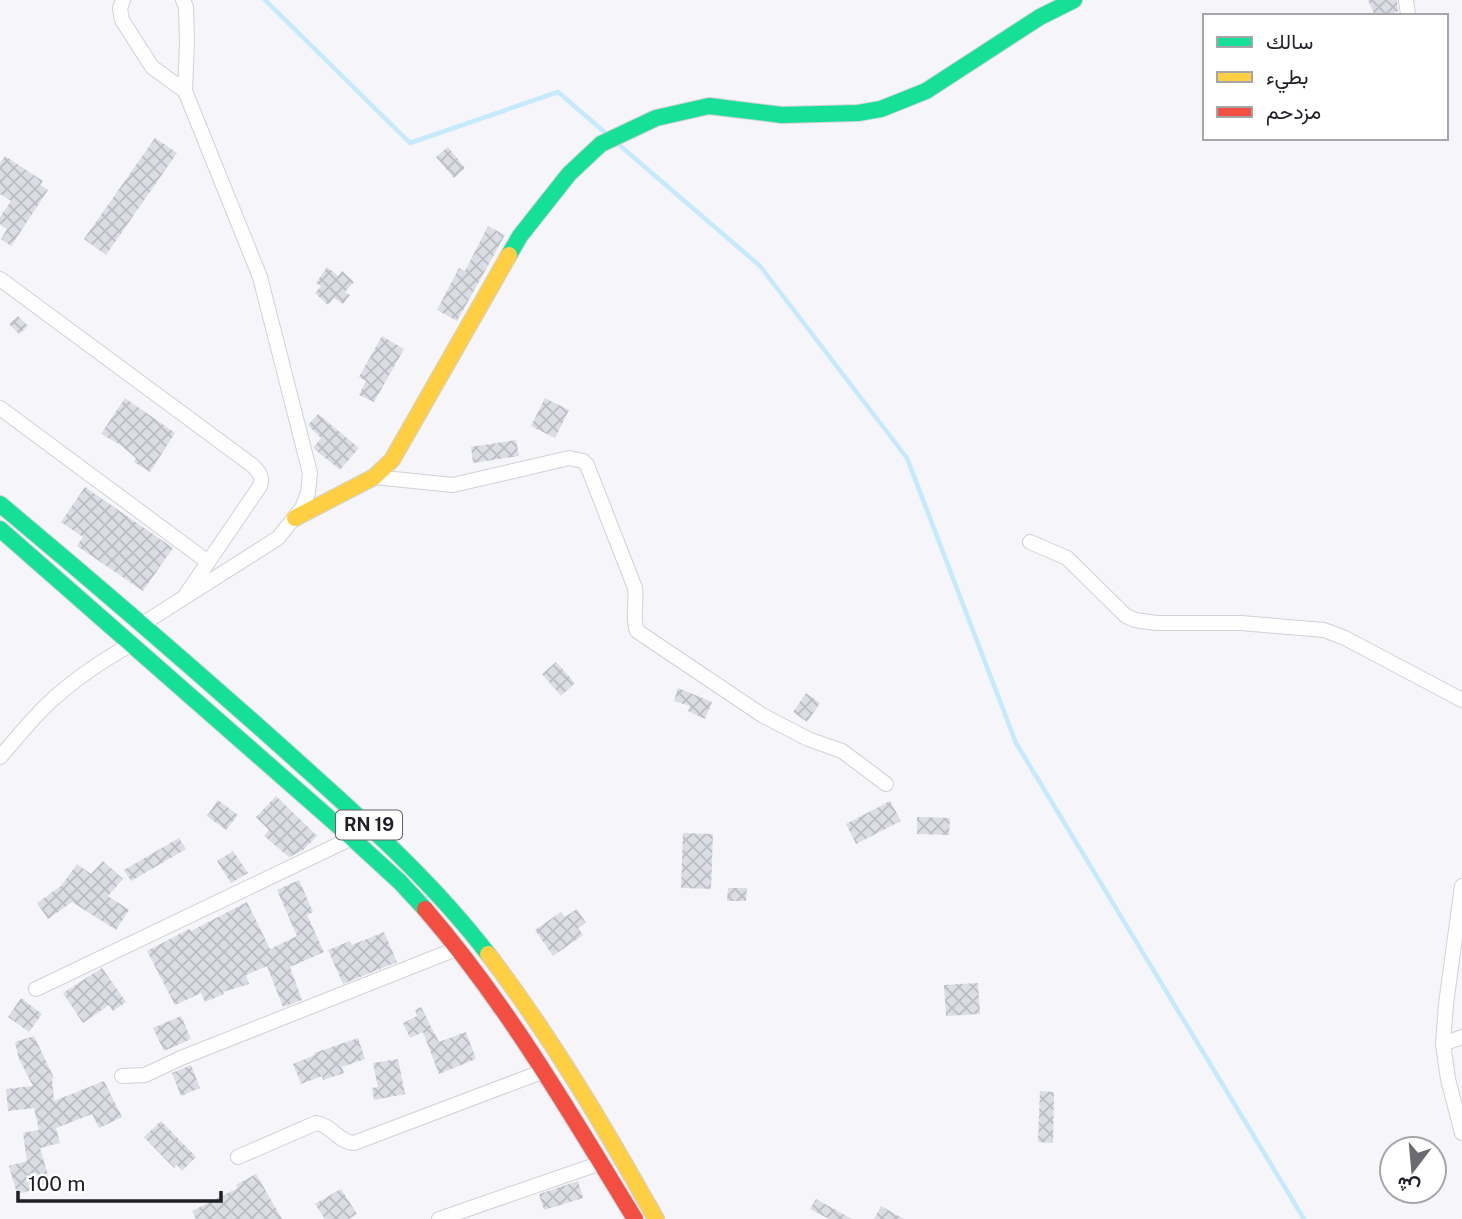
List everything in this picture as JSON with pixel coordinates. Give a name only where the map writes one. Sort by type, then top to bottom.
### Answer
[{"type":"main road","points":[[295,518],[374,477],[392,460],[520,236],[569,174],[601,144],[656,118],[709,107],[782,115],[858,113],[881,109],[926,91],[1040,17],[1074,0]]},
{"type":"main road","name":"RN 19","points":[[0,503],[143,623],[402,855],[431,885],[484,946],[549,1040],[656,1219]]},
{"type":"main road","name":"RN 19","points":[[0,529],[405,887],[490,993],[533,1054],[635,1219]]},
{"type":"main road","points":[[116,630],[122,619],[143,623],[148,644],[136,647]]},
{"type":"main road","points":[[533,1054],[537,1046],[549,1040]]},
{"type":"main road","points":[[546,1074],[556,1074],[565,1064]]},
{"type":"street","points":[[123,0],[120,8],[122,20],[152,67],[186,91]]},
{"type":"street","points":[[143,623],[182,601],[278,538],[295,518],[308,493],[310,473],[260,276],[186,91],[187,42],[183,0]]},
{"type":"street","points":[[0,279],[252,465],[260,474],[260,486],[182,601]]},
{"type":"street","points":[[0,408],[208,562]]},
{"type":"street","points":[[374,477],[453,485],[569,458],[583,461],[587,465],[635,588],[637,631],[762,715],[808,739],[842,751],[886,784]]},
{"type":"street","points":[[1030,542],[1067,558],[1126,616],[1135,620],[1156,623],[1251,624],[1324,630],[1345,638],[1462,700]]},
{"type":"street","points":[[0,757],[60,694],[93,668],[136,647]]},
{"type":"street","points":[[36,989],[352,838]]},
{"type":"street","points":[[1462,886],[1443,1044],[1448,1079],[1462,1133]]},
{"type":"street","points":[[122,1076],[145,1075],[181,1058],[456,949]]},
{"type":"street","points":[[1443,1044],[1462,1037]]},
{"type":"street","points":[[238,1157],[316,1123],[328,1126],[346,1143],[354,1143],[546,1074]]},
{"type":"street","points":[[439,1219],[601,1163]]},
{"type":"building","points":[[1368,0],[1397,0],[1398,11],[1392,14],[1374,14]]},
{"type":"building","points":[[155,138],[177,153],[106,255],[84,239]]},
{"type":"building","points":[[448,147],[465,168],[454,178],[436,157]]},
{"type":"building","points":[[5,156],[43,181],[40,185],[48,190],[11,246],[1,239],[7,229],[0,224],[0,217],[11,201],[0,194],[0,163]]},
{"type":"building","points":[[488,226],[505,235],[457,321],[437,310],[459,268],[465,271]]},
{"type":"building","points":[[327,267],[338,276],[342,271],[354,282],[345,292],[350,295],[343,304],[334,298],[328,305],[315,293],[321,286],[316,283]]},
{"type":"building","points":[[18,316],[28,326],[19,334],[9,324]]},
{"type":"building","points":[[382,336],[404,349],[374,402],[359,395],[366,381],[359,377]]},
{"type":"building","points":[[125,398],[175,433],[150,472],[134,462],[136,458],[119,444],[101,434]]},
{"type":"building","points":[[545,398],[569,410],[555,438],[531,426]]},
{"type":"building","points":[[318,414],[359,448],[340,470],[313,448],[321,438],[308,425]]},
{"type":"building","points":[[516,440],[519,456],[473,463],[471,447]]},
{"type":"building","points":[[85,487],[173,548],[143,591],[77,546],[83,537],[61,522]]},
{"type":"building","points":[[556,662],[575,683],[561,696],[542,674]]},
{"type":"building","points":[[678,688],[712,702],[705,719],[688,711],[690,706],[674,701]]},
{"type":"building","points":[[806,693],[820,703],[807,722],[793,712]]},
{"type":"building","points":[[276,796],[317,836],[302,851],[289,857],[264,836],[269,830],[256,817]]},
{"type":"building","points":[[218,800],[238,815],[226,830],[207,816]]},
{"type":"building","points":[[890,801],[901,821],[856,844],[846,824]]},
{"type":"building","points":[[917,817],[950,818],[949,835],[917,834]]},
{"type":"building","points":[[683,833],[713,834],[711,889],[681,888]]},
{"type":"building","points":[[179,838],[186,849],[131,881],[124,870]]},
{"type":"building","points":[[233,851],[248,873],[231,883],[217,861]]},
{"type":"building","points":[[103,861],[123,879],[108,896],[129,910],[116,930],[72,902],[48,919],[37,903],[61,886],[77,864],[91,874]]},
{"type":"building","points":[[299,880],[313,912],[307,915],[324,952],[290,967],[302,1000],[283,1007],[267,966],[246,975],[249,984],[223,992],[224,994],[205,1002],[201,993],[175,1005],[147,951],[247,902],[270,949],[297,936],[277,890]]},
{"type":"building","points":[[728,888],[747,888],[746,901],[727,901]]},
{"type":"building","points":[[577,909],[586,923],[578,928],[583,935],[553,956],[535,930],[561,912],[565,917]]},
{"type":"building","points":[[384,932],[397,962],[343,984],[328,950],[350,941],[352,945]]},
{"type":"building","points":[[102,968],[126,1002],[113,1011],[109,1005],[83,1023],[63,993]]},
{"type":"building","points":[[978,983],[980,1014],[946,1016],[944,985]]},
{"type":"building","points":[[21,998],[42,1014],[29,1032],[8,1017]]},
{"type":"building","points":[[421,1007],[439,1042],[466,1032],[476,1059],[439,1074],[423,1032],[410,1038],[403,1023],[417,1016],[415,1010]]},
{"type":"building","points":[[181,1016],[191,1039],[164,1051],[153,1028]]},
{"type":"building","points":[[34,1036],[54,1078],[54,1101],[104,1081],[122,1117],[99,1128],[92,1114],[56,1128],[60,1143],[40,1148],[51,1185],[17,1194],[9,1166],[27,1161],[23,1133],[39,1130],[34,1108],[8,1111],[6,1089],[33,1086],[19,1059],[15,1042]]},
{"type":"building","points":[[358,1038],[365,1059],[342,1067],[344,1073],[323,1080],[322,1076],[301,1084],[293,1064],[315,1055],[314,1053]]},
{"type":"building","points":[[398,1059],[405,1094],[374,1100],[372,1088],[378,1087],[373,1063]]},
{"type":"building","points":[[191,1065],[200,1088],[181,1096],[172,1073]]},
{"type":"building","points":[[1040,1091],[1054,1092],[1053,1143],[1038,1142]]},
{"type":"building","points":[[161,1121],[196,1157],[182,1171],[177,1165],[174,1168],[144,1137]]},
{"type":"building","points":[[256,1174],[282,1219],[196,1219],[192,1211],[238,1188],[236,1185]]},
{"type":"building","points":[[578,1181],[583,1198],[544,1210],[539,1194]]},
{"type":"building","points":[[341,1189],[357,1214],[349,1219],[325,1219],[315,1204]]},
{"type":"building","points":[[816,1199],[852,1219],[829,1219],[810,1209]]},
{"type":"building","points":[[881,1206],[904,1219],[874,1219]]},
{"type":"waterway","points":[[265,0],[410,143],[558,92],[608,135]]},
{"type":"waterway","points":[[617,143],[760,266],[907,458],[1016,743],[1304,1219]]},
{"type":"traffic: fast","points":[[509,255],[520,236],[569,174],[601,144],[656,118],[709,106],[782,115],[858,113],[881,109],[926,91],[1040,17],[1074,0]]},
{"type":"traffic: fast","points":[[0,504],[180,657],[366,823],[442,899],[488,954]]},
{"type":"traffic: fast","points":[[0,529],[352,838],[425,909]]},
{"type":"traffic: slow","points":[[295,518],[374,477],[392,460],[509,255]]},
{"type":"traffic: slow","points":[[488,954],[577,1084],[656,1219]]},
{"type":"traffic: jam","points":[[425,909],[455,945],[510,1021],[562,1099],[635,1219]]}]
